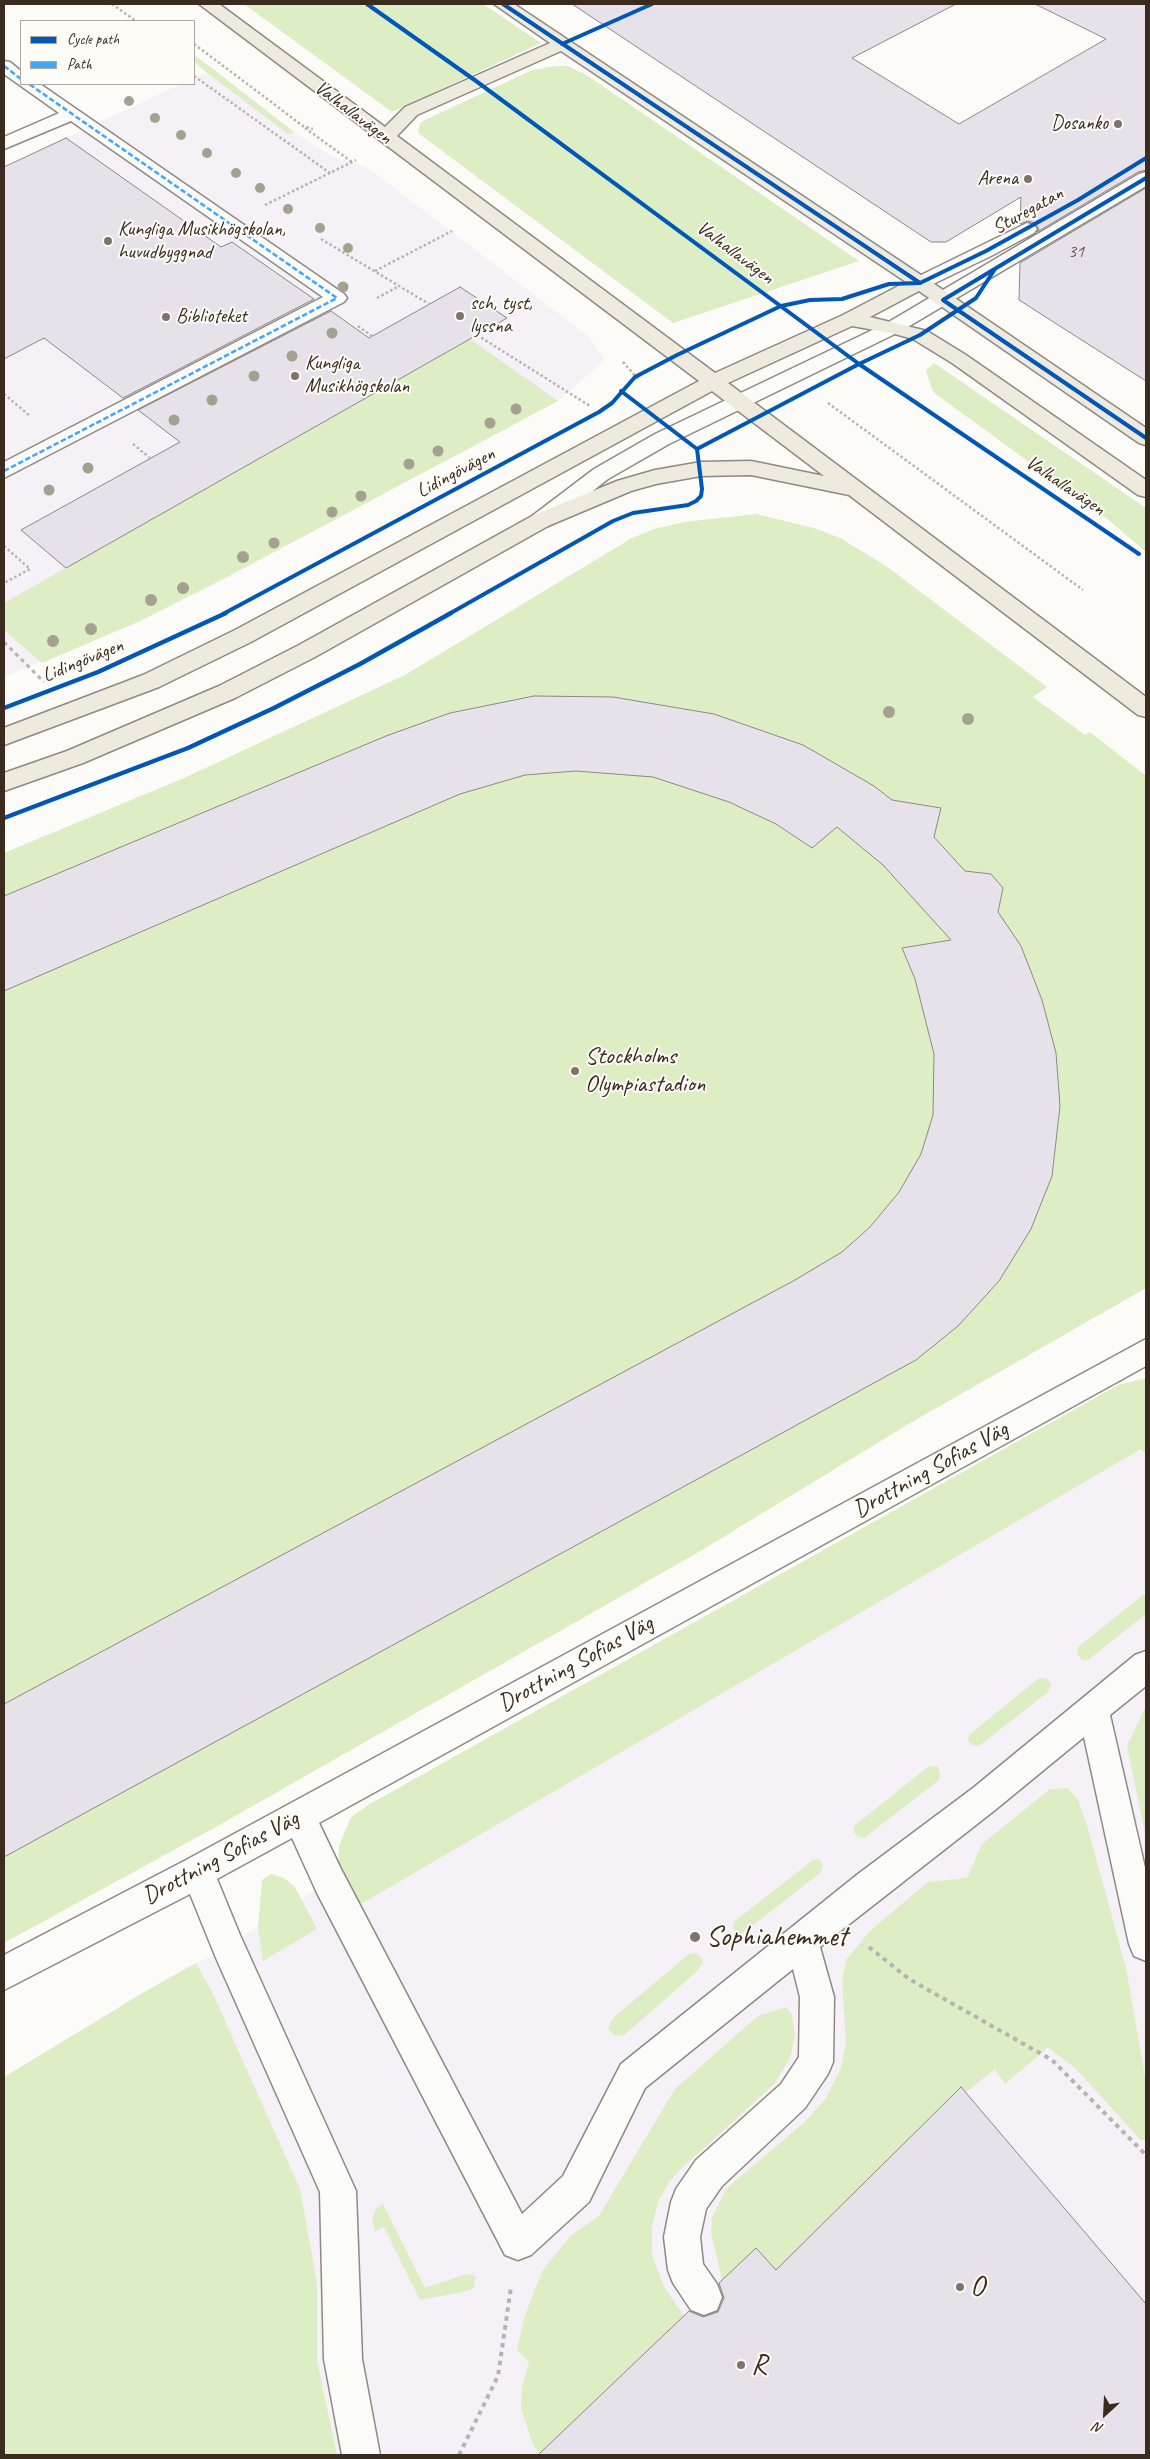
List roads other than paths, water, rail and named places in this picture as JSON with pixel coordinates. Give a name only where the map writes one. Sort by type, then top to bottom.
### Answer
[{"type":"main road","name":"Valhallavägen","points":[[208,4],[858,490],[1146,709]]},
{"type":"main road","points":[[503,4],[920,283],[1146,438]]},
{"type":"main road","points":[[385,138],[411,111],[562,44]]},
{"type":"main road","name":"Lidingövägen","points":[[4,737],[151,681],[243,636],[651,414],[713,382],[850,319],[920,283]]},
{"type":"main road","name":"Valhallavägen","points":[[850,319],[894,327],[920,335],[959,358],[1146,490]]},
{"type":"main road","points":[[4,782],[75,757],[227,692],[307,651],[540,521],[624,486],[655,477],[701,469],[751,468],[783,473],[858,490]]},
{"type":"street","points":[[4,66],[20,78]]},
{"type":"street","points":[[4,471],[337,298],[30,85]]},
{"type":"street","points":[[4,144],[72,114]]},
{"type":"street","name":"Sturegatan","points":[[920,283],[986,251],[1078,200],[1146,158]]},
{"type":"street","name":"Sturegatan","points":[[943,300],[1146,178]]},
{"type":"street","points":[[540,521],[601,474],[662,439],[894,327],[943,300]]},
{"type":"street","name":"Drottning Sofias Väg","points":[[4,1973],[198,1872],[1146,1352]]},
{"type":"street","points":[[299,1816],[329,1881],[518,2242],[576,2190],[633,2076],[832,1917],[984,1799],[1146,1666]]},
{"type":"street","points":[[1093,1708],[1146,1944]]},
{"type":"street","points":[[198,1872],[228,1946],[338,2191],[343,2359],[361,2455]]},
{"type":"street","points":[[704,2297],[686,2270],[682,2237],[690,2202],[709,2173],[793,2096],[816,2062],[817,1997],[802,1941]]},
{"type":"place","name":"Dosanko","points":[[1118,124]]},
{"type":"place","name":"Arena","points":[[1028,179]]},
{"type":"place","name":"Kungliga Musikhögskolan, huvudbyggnad","points":[[108,241]]},
{"type":"place","name":"sch, tyst, lyssna","points":[[460,316]]},
{"type":"place","name":"Biblioteket","points":[[166,317]]},
{"type":"place","name":"Kungliga Musikhögskolan","points":[[295,376]]},
{"type":"place","name":"Stockholms Olympiastadion","points":[[575,1071]]},
{"type":"place","name":"Sophiahemmet","points":[[695,1937]]},
{"type":"place","name":"O","points":[[960,2287]]},
{"type":"place","name":"R","points":[[741,2365]]}]
